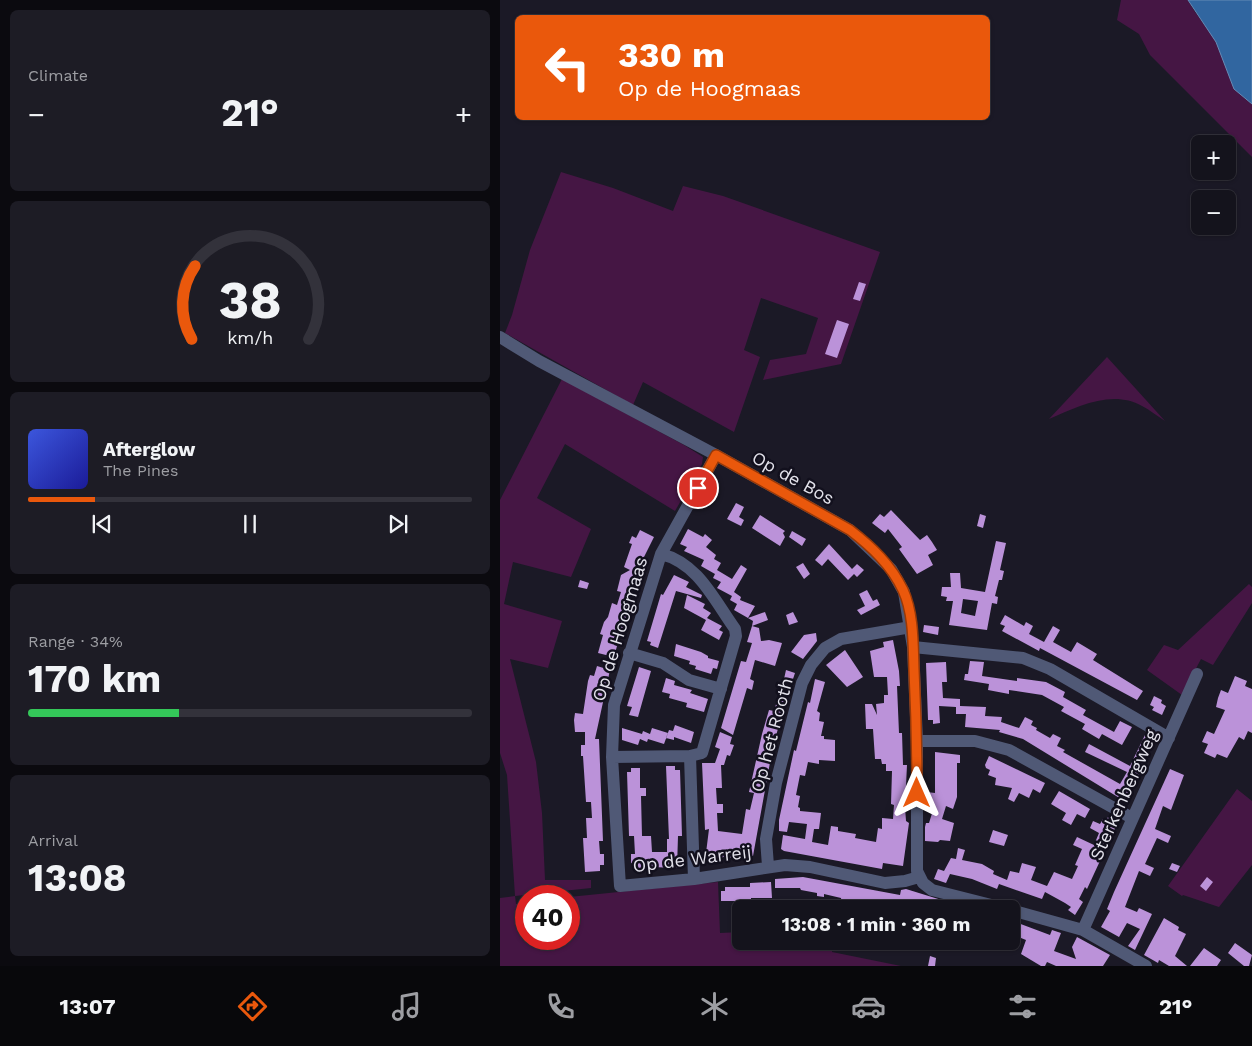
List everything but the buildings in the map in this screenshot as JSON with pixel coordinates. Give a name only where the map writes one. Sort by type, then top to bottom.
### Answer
[{"type":"street","name":"Op de Bos","points":[[500,338],[837,522],[866,543],[891,568],[904,592],[913,647],[917,741],[915,864],[919,877]]},
{"type":"street","name":"Op de Hoogmaas","points":[[620,886],[612,757],[613,711],[661,554],[716,455]]},
{"type":"street","points":[[612,757],[690,756],[702,753],[736,642],[735,630],[694,572],[684,562],[661,554]]},
{"type":"street","name":"Op het Rooth","points":[[768,866],[766,839],[776,782],[802,682],[811,665],[825,648],[841,639],[911,627]]},
{"type":"street","points":[[913,647],[1023,658],[1050,670],[1169,738]]},
{"type":"street","points":[[630,653],[663,663],[689,680],[721,689]]},
{"type":"street","name":"Sterkenbergweg","points":[[1083,930],[1197,674]]},
{"type":"street","points":[[917,741],[974,741],[1009,750],[1132,818]]},
{"type":"street","points":[[690,756],[694,879]]},
{"type":"street","name":"Op de Warreij","points":[[620,886],[745,873],[768,866],[785,865],[810,867],[885,883],[919,877]]},
{"type":"street","points":[[919,877],[932,890],[971,900]]},
{"type":"street","points":[[1020,912],[1083,930],[1146,966]]},
{"type":"shaded area","points":[[1121,0],[1188,0],[1216,42],[1233,83],[1238,91],[1252,104],[1252,157],[1236,141],[1236,135],[1230,135],[1150,55],[1139,34],[1117,20]]},
{"type":"shaded area","points":[[561,172],[613,188],[673,211],[683,186],[723,196],[880,252],[841,364],[763,380],[770,360],[806,354],[818,318],[761,298],[744,350],[760,357],[734,432],[643,382],[633,405],[505,333],[512,315],[530,250]]},
{"type":"shaded area","points":[[1107,357],[1165,421],[1142,406],[1131,401],[1119,399],[1107,399],[1083,405],[1049,419]]},
{"type":"shaded area","points":[[562,379],[703,457],[702,464],[675,511],[565,444],[537,498],[591,529],[571,577],[513,562],[504,604],[562,621],[548,668],[510,659],[536,762],[542,813],[545,880],[591,880],[591,888],[580,889],[580,885],[515,885],[515,896],[507,775],[500,753],[500,500]]},
{"type":"shaded area","points":[[1249,584],[1252,587],[1252,603],[1213,665],[1201,659],[1182,695],[1147,670],[1164,645],[1178,650]]},
{"type":"shaded area","points":[[1237,789],[1252,801],[1252,865],[1219,907],[1182,896],[1168,886]]},
{"type":"shaded area","points":[[718,882],[720,933],[732,932],[732,950],[832,950],[832,952],[901,966],[500,966],[500,898],[515,896],[515,950],[580,950],[580,896]]},
{"type":"water","points":[[1188,0],[1252,0],[1252,104],[1234,89],[1216,42]]},
{"type":"route","points":[[698,488],[716,455],[850,530],[891,568],[904,592],[911,627],[917,741],[917,793]]}]
